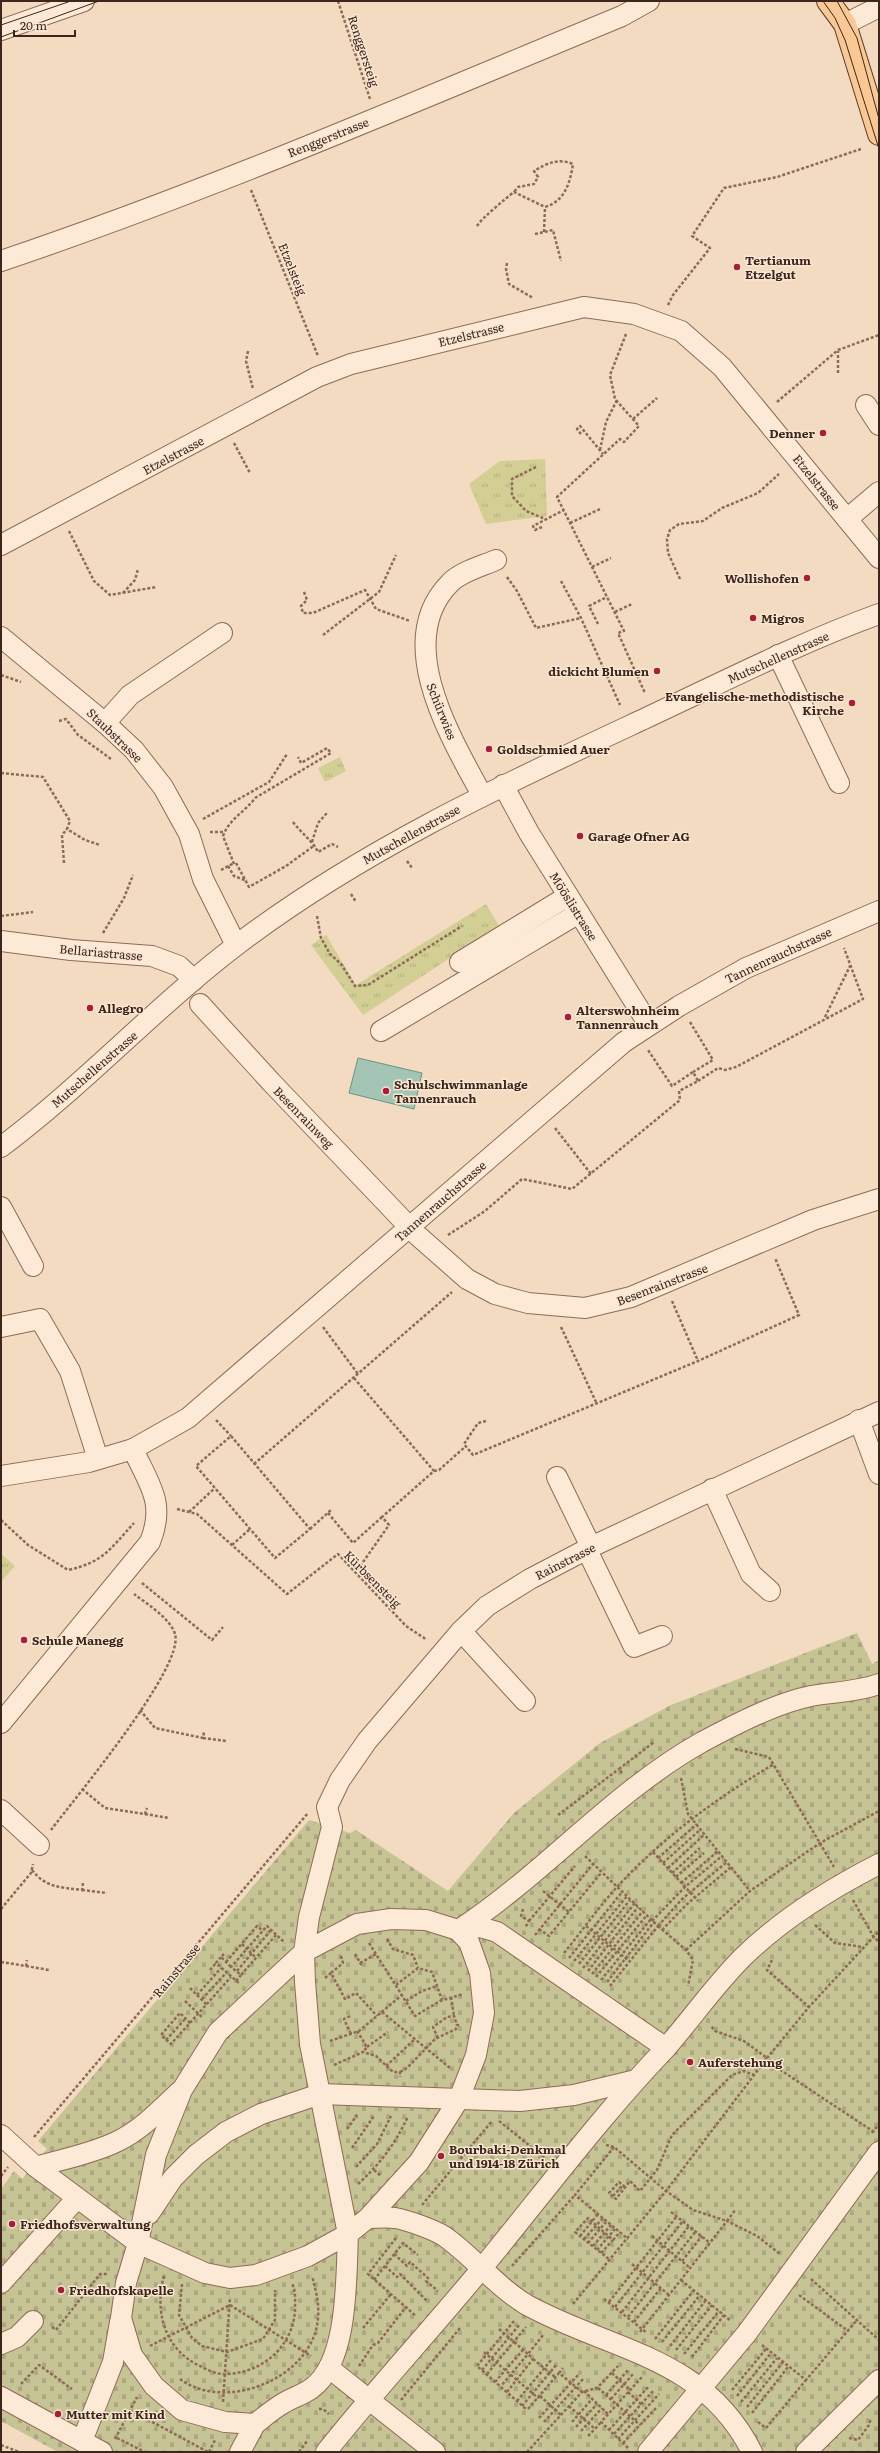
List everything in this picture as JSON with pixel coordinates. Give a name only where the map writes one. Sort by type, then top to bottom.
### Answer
[{"type":"main road","points":[[828,1],[845,24],[879,134]]},
{"type":"street","points":[[1,30],[84,1]]},
{"type":"street","name":"Renggerstrasse","points":[[1,261],[109,225],[254,167],[622,16],[650,1]]},
{"type":"street","points":[[845,24],[879,7]]},
{"type":"street","name":"Etzelstrasse","points":[[1,545],[317,377],[351,364],[584,307],[634,314],[681,331],[722,367],[879,558]]},
{"type":"street","points":[[866,405],[879,425]]},
{"type":"street","points":[[847,519],[879,492]]},
{"type":"street","name":"Schürwies","points":[[482,795],[440,712],[428,677],[426,641],[427,626],[439,596],[451,581],[496,560]]},
{"type":"street","name":"Mutschellenstrasse","points":[[1,1147],[63,1097],[194,980],[236,945],[367,857],[503,785],[778,655],[879,614]]},
{"type":"street","points":[[105,723],[130,695],[222,633]]},
{"type":"street","name":"Staubstrasse","points":[[1,637],[105,723],[134,750],[163,787],[189,834],[203,879],[236,945]]},
{"type":"street","points":[[778,655],[839,783]]},
{"type":"street","name":"Mööslistrasse","points":[[503,785],[512,806],[648,1025]]},
{"type":"street","points":[[460,962],[568,896]]},
{"type":"street","name":"Tannenrauchstrasse","points":[[1,1476],[42,1471],[98,1459],[133,1449],[188,1418],[624,1042],[648,1025],[746,968],[879,910]]},
{"type":"street","points":[[381,1031],[579,913]]},
{"type":"street","name":"Bellariastrasse","points":[[1,941],[71,950],[152,956],[179,966],[194,980]]},
{"type":"street","name":"Besenrainweg","points":[[200,1004],[409,1228]]},
{"type":"street","name":"Besenrainstrasse","points":[[409,1228],[467,1279],[495,1294],[528,1303],[585,1308],[638,1295],[813,1220],[879,1199]]},
{"type":"street","points":[[1,1207],[33,1266]]},
{"type":"street","points":[[1,1327],[40,1318],[70,1371],[98,1459]]},
{"type":"street","name":"Rainstrasse","points":[[304,1952],[309,1917],[332,1827],[327,1807],[340,1780],[366,1742],[461,1631],[487,1606],[509,1592],[589,1548],[859,1420],[879,1412]]},
{"type":"street","points":[[859,1420],[879,1474]]},
{"type":"street","points":[[1,1723],[150,1542],[157,1524],[158,1504],[133,1449]]},
{"type":"street","points":[[557,1477],[634,1647],[662,1636]]},
{"type":"street","points":[[712,1489],[751,1574],[770,1591]]},
{"type":"street","points":[[461,1631],[525,1701]]},
{"type":"street","points":[[458,1930],[489,1910],[571,1840],[676,1758],[704,1742],[783,1704],[810,1696],[865,1689],[879,1684]]},
{"type":"street","points":[[1,1810],[39,1845]]},
{"type":"street","points":[[326,2452],[369,2398],[481,2269],[636,2080],[666,2048],[743,1957],[801,1911],[843,1882],[879,1864]]},
{"type":"street","points":[[82,2441],[113,2362],[126,2283],[140,2235],[156,2155],[182,2090],[218,2032],[304,1952],[357,1924],[381,1920],[426,1920],[458,1930],[480,1927],[497,1932],[666,2048]]},
{"type":"street","points":[[1,2135],[36,2167],[76,2198],[140,2235],[178,2262],[205,2273],[230,2278],[256,2275],[305,2257],[348,2234],[368,2218],[419,2162],[467,2100],[466,2081],[476,2055],[484,2013],[480,1973],[469,1942],[458,1930]]},
{"type":"street","points":[[240,2452],[255,2424],[282,2404],[312,2388],[329,2368],[340,2332],[344,2298],[348,2234],[346,2185],[334,2161],[310,2044],[304,1982],[304,1952]]},
{"type":"street","points":[[140,2235],[173,2178],[196,2155],[226,2132],[261,2114],[320,2094],[372,2096],[406,2103],[467,2100],[520,2101],[558,2097],[636,2080]]},
{"type":"street","points":[[36,2167],[82,2155],[117,2142],[143,2125],[182,2090]]},
{"type":"street","points":[[648,2452],[747,2333],[879,2152]]},
{"type":"street","points":[[1,2283],[76,2198]]},
{"type":"street","points":[[368,2218],[395,2218],[447,2238],[481,2269],[525,2304],[631,2356],[665,2352],[702,2388],[729,2418],[752,2452]]},
{"type":"street","points":[[121,2318],[132,2355],[154,2386],[182,2410],[225,2422],[255,2424]]},
{"type":"street","points":[[1,2344],[16,2337],[40,2322]]},
{"type":"street","points":[[329,2368],[390,2414],[435,2452]]},
{"type":"street","points":[[806,2452],[879,2380]]},
{"type":"street","points":[[4,2398],[82,2441],[108,2447]]},
{"type":"path","name":"Renggersteig","points":[[338,1],[370,100]]},
{"type":"path","points":[[666,308],[673,295],[710,248],[692,236],[724,188],[777,177],[861,149]]},
{"type":"path","points":[[477,226],[481,219],[488,216],[518,187],[529,187],[534,184],[538,177],[534,171],[540,167],[560,160],[573,164],[570,178],[562,196],[553,204],[545,207],[514,192]]},
{"type":"path","name":"Etzelsteig","points":[[251,189],[322,364]]},
{"type":"path","points":[[544,232],[543,218],[545,207]]},
{"type":"path","points":[[535,234],[553,230],[561,261]]},
{"type":"path","points":[[507,263],[506,269],[509,284],[533,297],[534,302]]},
{"type":"path","points":[[626,334],[610,375],[617,400],[639,426],[624,442],[620,439],[557,497],[624,631],[618,634],[645,693]]},
{"type":"path","points":[[773,406],[838,350],[879,335]]},
{"type":"path","points":[[838,350],[838,373]]},
{"type":"path","points":[[248,351],[246,361],[254,390]]},
{"type":"path","points":[[633,419],[657,398]]},
{"type":"path","points":[[600,450],[606,422],[617,400]]},
{"type":"path","points":[[581,434],[577,430],[580,426],[603,454]]},
{"type":"path","points":[[232,439],[250,473]]},
{"type":"path","points":[[536,466],[512,479],[512,496],[526,511],[545,519]]},
{"type":"path","points":[[680,579],[668,553],[667,539],[670,530],[679,524],[703,521],[722,508],[758,493],[779,474]]},
{"type":"path","points":[[570,523],[600,509]]},
{"type":"path","points":[[542,527],[534,530],[533,526],[564,510]]},
{"type":"path","points":[[67,527],[94,581],[110,595],[156,587]]},
{"type":"path","points":[[323,635],[379,592],[396,555]]},
{"type":"path","points":[[592,567],[611,558]]},
{"type":"path","points":[[496,560],[518,591],[536,628],[581,618]]},
{"type":"path","points":[[123,593],[136,580],[138,569]]},
{"type":"path","points":[[561,581],[581,618],[620,705]]},
{"type":"path","points":[[304,592],[307,600],[301,606],[303,613],[307,614],[366,590],[376,609],[414,622]]},
{"type":"path","points":[[598,624],[589,606],[607,597]]},
{"type":"path","points":[[615,612],[632,604]]},
{"type":"path","points":[[59,721],[66,719],[78,735],[114,761]]},
{"type":"path","points":[[298,757],[301,763],[328,748],[331,754],[255,798],[248,807],[227,824],[223,836],[250,887],[286,866],[314,845]]},
{"type":"path","points":[[198,822],[269,782],[287,754]]},
{"type":"path","points":[[1,773],[43,776],[70,821],[67,829],[62,835],[64,864]]},
{"type":"path","points":[[312,842],[322,816],[327,813]]},
{"type":"path","points":[[293,822],[300,832],[312,842],[318,852],[332,844],[338,847]]},
{"type":"path","points":[[67,829],[85,840],[100,845]]},
{"type":"path","points":[[209,832],[224,832]]},
{"type":"path","points":[[407,861],[412,868]]},
{"type":"path","points":[[236,863],[227,867],[234,876],[247,881]]},
{"type":"path","points":[[100,939],[104,928],[124,898],[133,875]]},
{"type":"path","points":[[351,894],[356,902]]},
{"type":"path","points":[[1,916],[33,912]]},
{"type":"path","points":[[317,916],[321,938],[330,954],[341,964],[355,986],[368,985],[462,926]]},
{"type":"path","points":[[447,1236],[454,1233],[485,1211],[522,1179],[572,1189],[680,1100],[679,1091],[718,1068],[725,1070],[736,1067],[863,999],[843,946]]},
{"type":"path","points":[[825,1018],[850,965]]},
{"type":"path","points":[[646,1046],[672,1086],[713,1060],[687,1017]]},
{"type":"path","points":[[693,1072],[698,1081]]},
{"type":"path","points":[[560,1134],[592,1174]]},
{"type":"path","points":[[486,1421],[478,1423],[464,1444],[473,1455],[596,1402],[698,1361],[799,1315],[773,1254]]},
{"type":"path","points":[[254,1464],[455,1289]]},
{"type":"path","points":[[671,1298],[698,1361]]},
{"type":"path","points":[[320,1324],[358,1374]]},
{"type":"path","points":[[565,1334],[596,1402]]},
{"type":"path","points":[[354,1378],[434,1471]]},
{"type":"path","points":[[213,1416],[310,1529]]},
{"type":"path","points":[[231,1436],[196,1466],[275,1558],[331,1510]]},
{"type":"path","points":[[328,1513],[354,1543],[434,1471],[439,1470],[466,1446]]},
{"type":"path","points":[[189,1512],[215,1488]]},
{"type":"path","name":"Kürbsensteig","points":[[178,1509],[197,1514],[288,1594],[338,1554],[406,1626],[444,1651]]},
{"type":"path","points":[[356,1572],[389,1525],[382,1517]]},
{"type":"path","points":[[1,1520],[28,1545],[68,1570],[90,1565],[102,1557],[137,1520]]},
{"type":"path","points":[[232,1545],[250,1529]]},
{"type":"path","points":[[137,1579],[212,1640],[223,1627]]},
{"type":"path","points":[[1,1909],[32,1870],[39,1845],[140,1710],[175,1651],[175,1634],[165,1619],[139,1598]]},
{"type":"path","points":[[140,1710],[155,1728],[226,1741]]},
{"type":"path","points":[[203,1738],[204,1732]]},
{"type":"path","points":[[704,1742],[769,1757],[873,1936],[879,1942]]},
{"type":"path","points":[[676,1758],[688,1814],[750,1891]]},
{"type":"path","points":[[727,1862],[690,1892],[658,1926],[608,1989],[561,1956],[617,1887],[653,1852],[692,1818],[730,1790],[774,1764]]},
{"type":"path","points":[[558,1815],[619,1769]]},
{"type":"path","points":[[82,1789],[105,1808],[169,1818]]},
{"type":"path","points":[[145,1814],[147,1808]]},
{"type":"path","points":[[686,1950],[750,1891],[820,1843],[879,1810]]},
{"type":"path","name":"Rainstrasse","points":[[45,2124],[305,1814]]},
{"type":"path","points":[[658,1858],[697,1824]]},
{"type":"path","points":[[662,1862],[701,1829]]},
{"type":"path","points":[[668,1868],[705,1834]]},
{"type":"path","points":[[571,1840],[601,1873],[635,1903],[652,1921],[686,1950],[692,1960],[688,1990],[697,2012],[715,2031],[744,2041],[782,2071],[879,2136]]},
{"type":"path","points":[[672,1873],[700,1848]]},
{"type":"path","points":[[681,1883],[718,1851]]},
{"type":"path","points":[[653,1852],[698,1901]]},
{"type":"path","points":[[676,1878],[704,1853]]},
{"type":"path","points":[[584,1855],[523,1930],[533,1937],[593,1864]]},
{"type":"path","points":[[600,1982],[621,1954],[652,1921],[685,1887],[722,1856]]},
{"type":"path","points":[[662,1930],[695,1897],[731,1867]]},
{"type":"path","points":[[32,1870],[40,1880],[47,1885],[107,1893]]},
{"type":"path","points":[[539,1929],[549,1936],[601,1873]]},
{"type":"path","points":[[528,1878],[569,1912]]},
{"type":"path","points":[[82,1890],[83,1883]]},
{"type":"path","points":[[568,1960],[590,1930],[622,1892]]},
{"type":"path","points":[[572,1963],[594,1933],[627,1896]]},
{"type":"path","points":[[577,1967],[599,1937],[630,1900]]},
{"type":"path","points":[[582,1970],[603,1940],[635,1903]]},
{"type":"path","points":[[526,1905],[521,1911],[522,1916],[529,1922]]},
{"type":"path","points":[[586,1973],[608,1943],[638,1907]]},
{"type":"path","points":[[590,1976],[612,1947],[643,1911]]},
{"type":"path","points":[[801,1911],[835,1943],[863,1947]]},
{"type":"path","points":[[595,1979],[617,1950],[647,1915]]},
{"type":"path","points":[[381,1920],[384,1935],[393,1949],[412,1956],[418,1968],[432,1972],[442,2000]]},
{"type":"path","points":[[604,1986],[652,1921]]},
{"type":"path","points":[[357,1924],[415,2016],[442,2000],[482,1989]]},
{"type":"path","points":[[226,1962],[257,1926],[263,1931]]},
{"type":"path","points":[[231,1967],[267,1926]]},
{"type":"path","points":[[586,1926],[629,1961]]},
{"type":"path","points":[[237,1971],[272,1930]]},
{"type":"path","points":[[558,2321],[666,2192],[767,2058],[808,2007],[879,1931]]},
{"type":"path","points":[[236,1981],[276,1935]]},
{"type":"path","points":[[760,1943],[774,1956],[767,1970],[808,2007]]},
{"type":"path","points":[[242,1944],[256,1958]]},
{"type":"path","points":[[210,1970],[224,1954]]},
{"type":"path","points":[[355,1954],[361,1965],[376,1954]]},
{"type":"path","points":[[221,1957],[241,1975]]},
{"type":"path","points":[[26,1966],[27,1960]]},
{"type":"path","points":[[1,1962],[49,1970]]},
{"type":"path","points":[[216,1963],[255,1998]]},
{"type":"path","points":[[197,1995],[221,1968]]},
{"type":"path","points":[[396,1985],[418,1968]]},
{"type":"path","points":[[202,2000],[226,1972]]},
{"type":"path","points":[[304,1982],[324,1978],[331,1973],[345,1999],[356,1993],[377,2016]]},
{"type":"path","points":[[190,2023],[180,2013],[161,2035],[171,2044],[190,2023],[199,2013],[231,1977]]},
{"type":"path","points":[[406,2001],[422,1991],[437,1986]]},
{"type":"path","points":[[190,1988],[207,2004]]},
{"type":"path","points":[[310,2044],[339,2039],[357,2031],[402,1995]]},
{"type":"path","points":[[363,2052],[376,2056],[393,2072],[400,2072],[408,2068],[426,2048],[438,2038],[456,2029],[457,2025],[451,1997]]},
{"type":"path","points":[[185,2001],[218,2032]]},
{"type":"path","points":[[382,2012],[466,2081]]},
{"type":"path","points":[[350,2016],[344,2019],[351,2034]]},
{"type":"path","points":[[438,2038],[433,2027],[447,2018],[454,2016]]},
{"type":"path","points":[[166,2040],[186,2018]]},
{"type":"path","points":[[457,2025],[481,2029]]},
{"type":"path","points":[[357,2031],[367,2047]]},
{"type":"path","points":[[320,2094],[333,2066],[363,2052],[367,2047],[388,2032]]},
{"type":"path","points":[[386,2066],[415,2039]]},
{"type":"path","points":[[624,2186],[619,2182],[609,2193],[616,2199],[624,2186],[630,2181],[640,2191],[651,2179],[663,2160],[672,2136],[732,2075],[744,2071],[754,2076]]},
{"type":"path","points":[[346,2185],[376,2167],[389,2151],[406,2103],[400,2072]]},
{"type":"path","points":[[330,2142],[338,2140],[372,2096]]},
{"type":"path","points":[[334,2161],[341,2158],[362,2136],[378,2110],[372,2096]]},
{"type":"path","points":[[467,2100],[561,2171]]},
{"type":"path","points":[[346,2185],[377,2144],[391,2116]]},
{"type":"path","points":[[873,2131],[879,2124]]},
{"type":"path","points":[[587,2140],[614,2147],[666,2192],[693,2210],[727,2221],[757,2236],[796,2266],[879,2340]]},
{"type":"path","points":[[498,2282],[575,2195],[614,2147]]},
{"type":"path","points":[[575,2195],[628,2239]]},
{"type":"path","points":[[606,2395],[619,2380],[631,2356],[669,2295],[736,2209]]},
{"type":"path","points":[[672,2212],[710,2243]]},
{"type":"path","points":[[580,2236],[598,2214]]},
{"type":"path","points":[[609,2302],[677,2216]]},
{"type":"path","points":[[610,2260],[575,2232],[588,2218],[613,2240]]},
{"type":"path","points":[[584,2239],[603,2218]]},
{"type":"path","points":[[615,2307],[683,2221]]},
{"type":"path","points":[[588,2243],[607,2222]]},
{"type":"path","points":[[593,2246],[611,2225]]},
{"type":"path","points":[[622,2312],[689,2226]]},
{"type":"path","points":[[597,2250],[615,2229]]},
{"type":"path","points":[[628,2318],[696,2231]]},
{"type":"path","points":[[601,2253],[620,2232]]},
{"type":"path","points":[[652,2236],[690,2268]]},
{"type":"path","points":[[682,2261],[702,2236]]},
{"type":"path","points":[[374,2280],[403,2243],[418,2255]]},
{"type":"path","points":[[394,2254],[407,2266],[410,2262],[428,2278],[426,2281],[440,2292]]},
{"type":"path","points":[[176,2376],[198,2389],[224,2393],[244,2391],[264,2384],[292,2366],[304,2352],[316,2331],[318,2311],[317,2294],[305,2257]]},
{"type":"path","points":[[178,2262],[179,2315],[186,2328],[192,2338],[202,2346],[227,2352],[263,2339],[275,2320],[275,2286],[278,2267]]},
{"type":"path","points":[[178,2262],[161,2288],[162,2322],[168,2337],[177,2351],[194,2364],[225,2374],[241,2372],[273,2357],[286,2341],[294,2324],[296,2292],[278,2267]]},
{"type":"path","points":[[632,2264],[669,2295]]},
{"type":"path","points":[[385,2266],[397,2277],[400,2274],[430,2304]]},
{"type":"path","points":[[225,2422],[222,2411],[230,2305],[230,2278]]},
{"type":"path","points":[[681,2280],[806,2380]]},
{"type":"path","points":[[40,2322],[56,2330],[94,2281]]},
{"type":"path","points":[[634,2322],[661,2288]]},
{"type":"path","points":[[655,2339],[694,2290]]},
{"type":"path","points":[[335,2349],[343,2352],[392,2294]]},
{"type":"path","points":[[797,2294],[848,2331]]},
{"type":"path","points":[[665,2352],[700,2295]]},
{"type":"path","points":[[665,2352],[706,2300]]},
{"type":"path","points":[[230,2305],[329,2368]]},
{"type":"path","points":[[132,2355],[230,2305]]},
{"type":"path","points":[[588,2436],[665,2352],[712,2305]]},
{"type":"path","points":[[346,2380],[355,2367],[364,2360],[363,2358],[373,2345],[378,2343],[406,2307]]},
{"type":"path","points":[[680,2359],[719,2311]]},
{"type":"path","points":[[691,2358],[724,2315]]},
{"type":"path","points":[[518,2316],[485,2353],[477,2366],[527,2409],[563,2368]]},
{"type":"path","points":[[482,2370],[524,2320]]},
{"type":"path","points":[[783,2362],[744,2411],[766,2428],[857,2320]]},
{"type":"path","points":[[390,2414],[464,2324]]},
{"type":"path","points":[[487,2374],[529,2324]]},
{"type":"path","points":[[499,2329],[556,2377]]},
{"type":"path","points":[[152,2345],[154,2350]]},
{"type":"path","points":[[727,2396],[766,2348]]},
{"type":"path","points":[[495,2382],[523,2350]]},
{"type":"path","points":[[485,2353],[561,2415]]},
{"type":"path","points":[[733,2401],[771,2353]]},
{"type":"path","points":[[500,2386],[528,2354]]},
{"type":"path","points":[[527,2452],[583,2392],[598,2388],[631,2356]]},
{"type":"path","points":[[739,2406],[777,2358]]},
{"type":"path","points":[[506,2392],[534,2359]]},
{"type":"path","points":[[517,2401],[552,2359]]},
{"type":"path","points":[[522,2406],[558,2364]]},
{"type":"path","points":[[4,2398],[39,2365],[72,2389]]},
{"type":"path","points":[[750,2415],[788,2367]]},
{"type":"path","points":[[559,2373],[592,2399],[608,2414]]},
{"type":"path","points":[[612,2373],[624,2384],[642,2405]]},
{"type":"path","points":[[611,2399],[634,2373]]},
{"type":"path","points":[[539,2418],[579,2374]]},
{"type":"path","points":[[108,2447],[116,2437],[147,2377]]},
{"type":"path","points":[[544,2422],[584,2378]]},
{"type":"path","points":[[609,2430],[649,2386]]},
{"type":"path","points":[[598,2388],[640,2425]]},
{"type":"path","points":[[614,2434],[642,2405],[654,2390]]},
{"type":"path","points":[[618,2439],[659,2394]]},
{"type":"path","points":[[572,2422],[592,2399]]},
{"type":"path","points":[[576,2427],[597,2404]]},
{"type":"path","points":[[569,2406],[595,2429]]},
{"type":"path","points":[[581,2431],[602,2408]]},
{"type":"path","points":[[316,2410],[323,2409],[330,2413],[325,2419]]},
{"type":"path","points":[[130,2410],[208,2452]]},
{"type":"path","points":[[601,2422],[633,2452]]},
{"type":"path","points":[[299,2452],[312,2435]]},
{"type":"path","points":[[116,2437],[145,2452]]},
{"type":"path","points":[[1,2445],[19,2452]]},
{"type":"green space","points":[[545,459],[547,516],[486,524],[469,484],[500,461]]},
{"type":"green space","points":[[340,757],[346,771],[325,782],[318,768]]},
{"type":"green space","points":[[486,904],[499,926],[363,1015],[311,945],[326,935],[356,985]]},
{"type":"green space","points":[[1,1554],[15,1566],[1,1582]]},
{"type":"green space","points":[[857,1633],[872,1664],[879,1660],[879,2452],[58,2452],[1,2421],[1,2189],[14,2171],[22,2179],[47,2149],[38,2141],[309,1820],[350,1833],[356,1830],[448,1891],[514,1813],[600,1743],[671,1705]]},
{"type":"shaded area","points":[[358,1058],[422,1073],[414,1109],[349,1093]]},
{"type":"tram line","points":[[1,25],[71,1]]},
{"type":"tram line","points":[[1,37],[99,1]]},
{"type":"tram line","points":[[823,1],[835,18],[845,40],[879,149]]},
{"type":"tram line","points":[[837,1],[857,38],[879,119]]},
{"type":"place","name":"Tertianum Etzelgut","points":[[737,267]]},
{"type":"place","name":"Denner","points":[[823,433]]},
{"type":"place","name":"Wollishofen","points":[[807,578]]},
{"type":"place","name":"Migros","points":[[753,618]]},
{"type":"place","name":"dickicht Blumen","points":[[657,671]]},
{"type":"place","name":"Evangelische-methodistische Kirche","points":[[852,703]]},
{"type":"place","name":"Goldschmied Auer","points":[[489,749]]},
{"type":"place","name":"Garage Ofner AG","points":[[580,836]]},
{"type":"place","name":"Allegro","points":[[90,1008]]},
{"type":"place","name":"Alterswohnheim Tannenrauch","points":[[568,1017]]},
{"type":"place","name":"Schulschwimmanlage Tannenrauch","points":[[386,1091]]},
{"type":"place","name":"Schule Manegg","points":[[24,1640]]},
{"type":"place","name":"Auferstehung","points":[[690,2062]]},
{"type":"place","name":"Bourbaki-Denkmal und 1914-18 Zürich","points":[[441,2156]]},
{"type":"place","name":"Friedhofsverwaltung","points":[[12,2224]]},
{"type":"place","name":"Friedhofskapelle","points":[[61,2290]]},
{"type":"place","name":"Mutter mit Kind","points":[[58,2414]]}]
